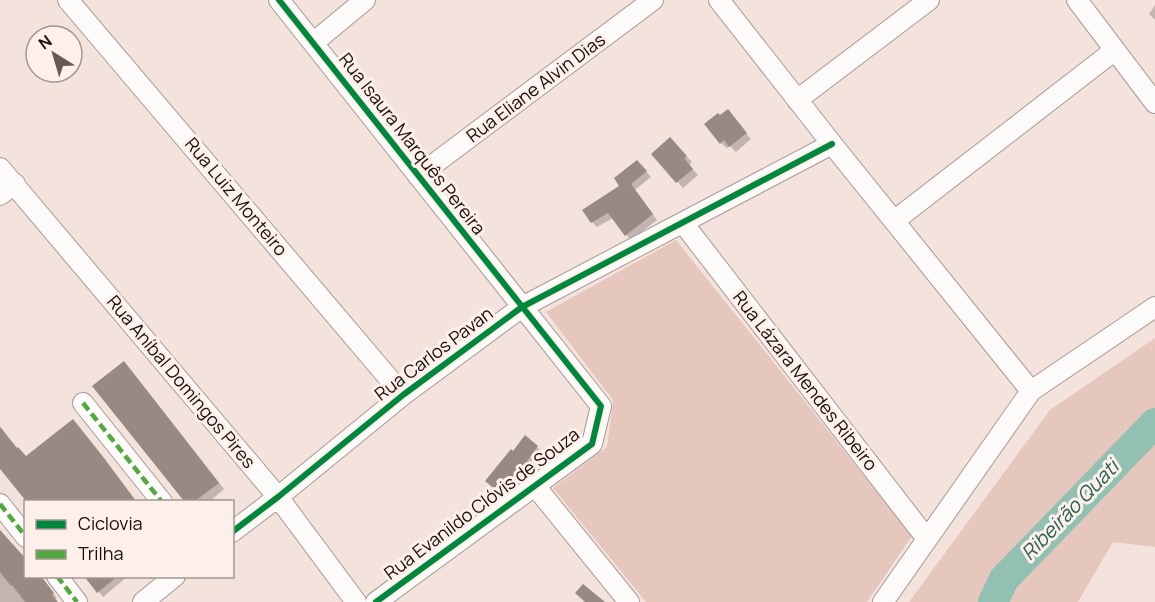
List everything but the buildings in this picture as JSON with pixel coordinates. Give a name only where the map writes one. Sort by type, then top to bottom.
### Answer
[{"type":"street","name":"Rua Luiz Monteiro","points":[[68,0],[403,395]]},
{"type":"street","name":"Rua Isaura Marquês Pereira","points":[[279,0],[522,307]]},
{"type":"street","points":[[313,43],[365,0]]},
{"type":"street","name":"Rua Eliane Alvin Dias","points":[[418,176],[653,0]]},
{"type":"street","points":[[719,0],[1031,391]]},
{"type":"street","points":[[797,100],[929,0]]},
{"type":"street","points":[[1077,0],[1155,103]]},
{"type":"street","points":[[894,221],[1115,50]]},
{"type":"street","name":"Rua Carlos Pavan","points":[[234,530],[403,395],[522,307],[832,144]]},
{"type":"street","name":"Rua Aníbal Domingos Pires","points":[[0,168],[7,190],[278,497],[356,602]]},
{"type":"street","name":"Rua Lázara Mendes Ribeiro","points":[[683,223],[927,539]]},
{"type":"street","name":"Rua Evanildo Clóvis de Souza","points":[[376,602],[592,444],[601,406],[522,307]]},
{"type":"street","points":[[883,602],[1031,391],[1155,308]]},
{"type":"street","points":[[83,404],[161,500]]},
{"type":"street","points":[[535,486],[629,602]]},
{"type":"street","points":[[0,504],[24,534]]},
{"type":"street","points":[[59,578],[77,602]]},
{"type":"street","points":[[143,602],[173,578]]},
{"type":"shaded area","points":[[676,240],[912,536],[867,602],[646,602],[553,488],[607,447],[613,400],[546,312]]},
{"type":"shaded area","points":[[1155,338],[1155,547],[1113,542],[1078,602],[909,602],[1050,410]]},
{"type":"waterway","name":"Ribeirão Quati","points":[[993,602],[1004,579],[1155,423]]},
{"type":"marked path","points":[[83,403],[160,500]]},
{"type":"marked path","points":[[0,504],[24,534]]},
{"type":"marked path","points":[[59,578],[77,602]]},
{"type":"cycle path","points":[[279,0],[601,406],[592,444],[376,602]]},
{"type":"cycle path","points":[[234,530],[403,395],[522,307],[832,144]]}]
